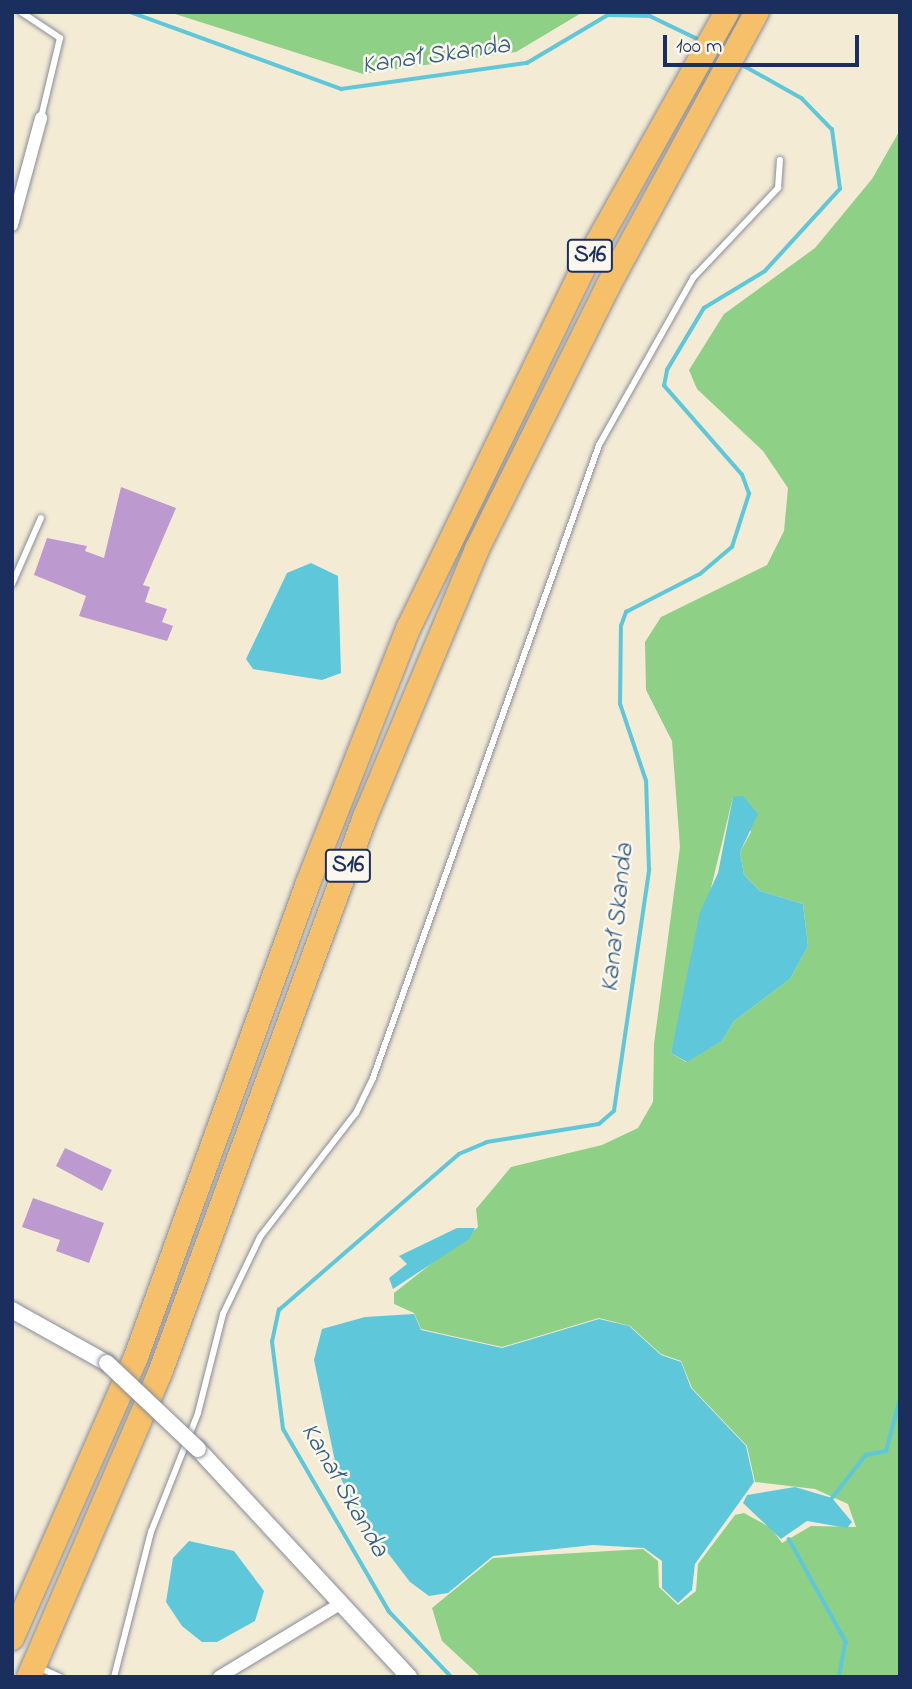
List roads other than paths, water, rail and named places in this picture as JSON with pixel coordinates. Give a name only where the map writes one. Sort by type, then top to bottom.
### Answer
[{"type":"highway","name":"S16","points":[[12,1638],[136,1357],[308,883],[409,626],[581,272],[727,12]]},
{"type":"highway","name":"S16","points":[[32,1671],[229,1198],[365,817],[437,639],[517,466],[718,77],[757,12]]},
{"type":"street","points":[[12,225],[41,118]]},
{"type":"street","points":[[12,1310],[107,1363],[198,1449],[409,1677]]},
{"type":"street","points":[[219,1677],[340,1604]]},
{"type":"lane","points":[[21,12],[60,38],[41,118]]},
{"type":"lane","points":[[114,1677],[151,1532],[198,1413],[223,1314],[260,1237],[356,1113],[373,1078],[599,445],[693,278],[778,188],[780,160]]},
{"type":"lane","points":[[12,584],[41,518]]},
{"type":"lane","points":[[32,1671],[60,1677]]},
{"type":"water","points":[[311,563],[338,576],[341,673],[322,680],[253,669],[246,659],[287,573]]},
{"type":"water","points":[[743,796],[758,814],[740,852],[744,875],[760,891],[803,904],[808,946],[790,979],[734,1021],[722,1041],[687,1062],[671,1053],[700,912],[718,873],[733,797]]},
{"type":"water","points":[[457,1228],[475,1228],[469,1239],[393,1289],[389,1278],[407,1264],[399,1256]]},
{"type":"water","points":[[414,1314],[421,1330],[502,1348],[599,1319],[629,1326],[661,1355],[681,1362],[691,1388],[746,1446],[754,1482],[695,1564],[692,1590],[678,1603],[662,1588],[662,1561],[644,1548],[593,1545],[493,1556],[448,1593],[429,1596],[410,1582],[361,1518],[337,1471],[314,1360],[322,1329],[365,1317]]},
{"type":"water","points":[[795,1487],[832,1498],[852,1522],[847,1528],[807,1521],[781,1539],[743,1503],[747,1495]]},
{"type":"water","points":[[189,1541],[234,1551],[264,1591],[255,1621],[217,1642],[202,1642],[182,1626],[166,1602],[173,1558]]},
{"type":"waterway","name":"Kanał Skanda","points":[[130,12],[341,89],[527,63],[608,15],[650,16],[702,41]]},
{"type":"waterway","name":"Kanał Skanda","points":[[451,1677],[389,1612],[283,1429],[272,1342],[279,1310],[459,1154],[487,1142],[599,1124],[614,1111],[649,870],[646,781],[620,704],[621,626],[626,612],[700,574],[732,547],[749,494],[742,475],[664,386],[667,370],[704,308],[765,271],[840,189],[832,130],[802,99],[738,63]]},
{"type":"waterway","points":[[832,1498],[866,1455],[886,1451],[900,1399]]},
{"type":"waterway","points":[[789,1539],[846,1642],[839,1677]]}]
